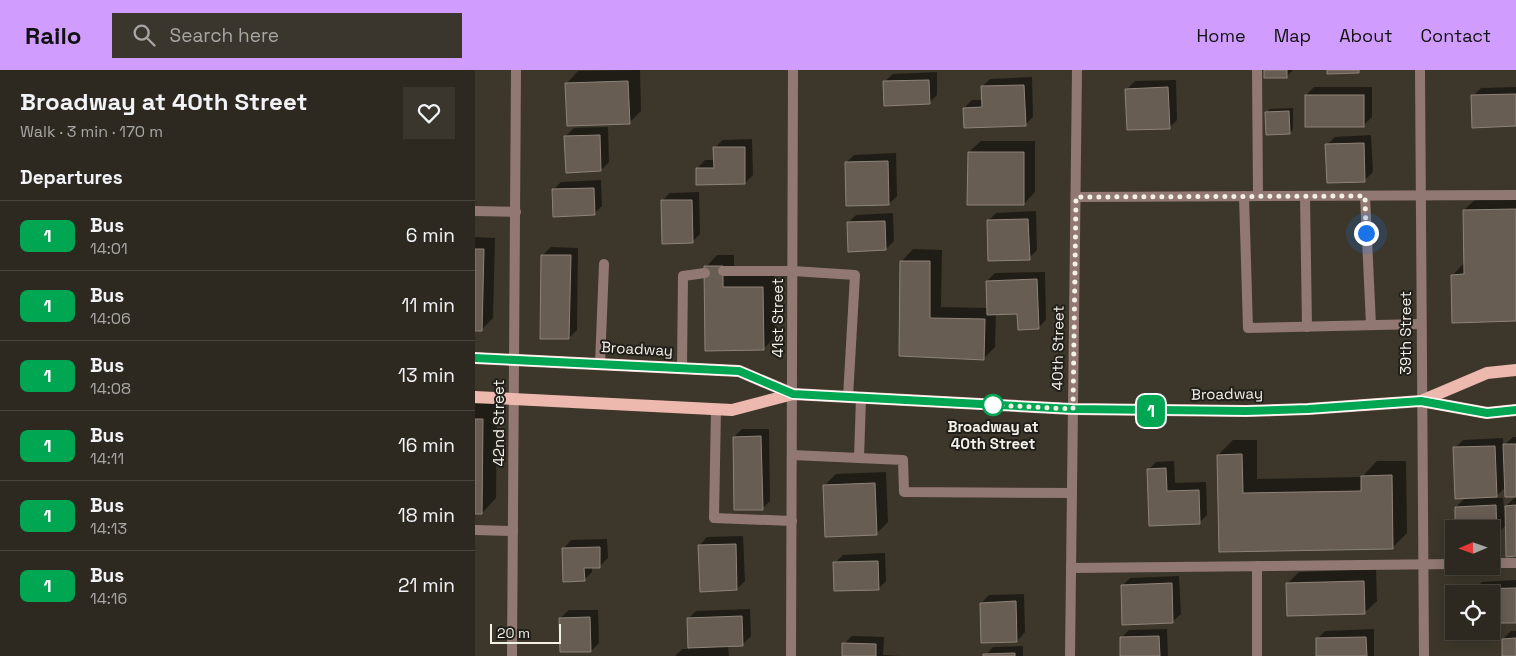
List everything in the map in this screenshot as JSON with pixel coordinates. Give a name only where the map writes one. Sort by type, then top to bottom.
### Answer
[{"type":"main road","name":"Broadway","points":[[475,358],[739,371],[793,394]]},
{"type":"main road","name":"Broadway","points":[[1421,401],[1487,373],[1516,370]]},
{"type":"main road","name":"Broadway","points":[[475,397],[716,410],[732,410],[793,394],[1073,409],[1246,411],[1308,409],[1421,401],[1487,413],[1516,410]]},
{"type":"street","name":"42nd Street","points":[[512,656],[516,70]]},
{"type":"street","name":"41st Street","points":[[791,656],[793,70]]},
{"type":"street","name":"40th Street","points":[[1070,656],[1077,70]]},
{"type":"street","points":[[1257,70],[1258,196]]},
{"type":"street","name":"39th Street","points":[[1420,70],[1424,656]]},
{"type":"street","points":[[1076,197],[1516,195]]},
{"type":"street","points":[[1244,196],[1248,328],[1421,324]]},
{"type":"street","points":[[1305,196],[1307,327]]},
{"type":"street","points":[[1365,196],[1371,325]]},
{"type":"street","points":[[475,211],[516,212]]},
{"type":"street","points":[[600,364],[604,264]]},
{"type":"street","points":[[723,271],[793,271],[855,275],[855,398],[859,458]]},
{"type":"street","points":[[682,368],[683,276],[705,273]]},
{"type":"street","points":[[716,410],[713,518],[792,521]]},
{"type":"street","points":[[792,455],[903,460],[904,492],[1072,493]]},
{"type":"street","points":[[475,530],[513,531]]},
{"type":"street","points":[[1500,563],[1516,563]]},
{"type":"street","points":[[1071,568],[1445,564]]},
{"type":"street","points":[[1257,566],[1257,656]]},
{"type":"building","points":[[1264,70],[1287,70],[1287,78],[1264,78]]},
{"type":"building","points":[[1327,70],[1359,70],[1359,73],[1327,74]]},
{"type":"building","points":[[929,80],[930,104],[884,106],[883,81]]},
{"type":"building","points":[[628,81],[630,124],[567,126],[565,83]]},
{"type":"building","points":[[1024,85],[1026,126],[964,128],[963,108],[982,107],[981,86]]},
{"type":"building","points":[[1168,87],[1170,129],[1127,130],[1125,89]]},
{"type":"building","points":[[1516,94],[1516,126],[1472,128],[1471,95]]},
{"type":"building","points":[[1305,95],[1364,95],[1364,127],[1305,127]]},
{"type":"building","points":[[1289,111],[1290,134],[1266,135],[1265,112]]},
{"type":"building","points":[[600,135],[601,171],[566,173],[564,136]]},
{"type":"building","points":[[1364,143],[1365,182],[1327,183],[1325,144]]},
{"type":"building","points":[[713,147],[745,147],[745,184],[696,185],[696,168],[714,168]]},
{"type":"building","points":[[968,152],[1024,152],[1024,205],[967,205]]},
{"type":"building","points":[[888,161],[889,205],[846,206],[845,162]]},
{"type":"building","points":[[594,188],[595,215],[553,217],[552,189]]},
{"type":"building","points":[[661,200],[692,200],[693,243],[662,244]]},
{"type":"building","points":[[1516,209],[1516,321],[1452,323],[1451,275],[1464,274],[1463,210]]},
{"type":"building","points":[[1028,219],[1030,260],[988,261],[987,220]]},
{"type":"building","points":[[885,221],[886,250],[848,252],[847,222]]},
{"type":"building","points":[[475,249],[484,249],[482,331],[475,331]]},
{"type":"building","points":[[541,255],[571,255],[569,339],[540,339]]},
{"type":"building","points":[[900,261],[930,261],[930,318],[985,319],[984,360],[899,356]]},
{"type":"building","points":[[704,266],[723,266],[723,287],[763,287],[764,350],[705,351]]},
{"type":"building","points":[[1037,279],[1039,329],[1018,330],[1017,314],[987,315],[986,281]]},
{"type":"building","points":[[475,419],[483,419],[482,514],[475,514]]},
{"type":"building","points":[[761,436],[763,510],[734,510],[733,437]]},
{"type":"building","points":[[1503,444],[1516,444],[1516,497],[1505,497]]},
{"type":"building","points":[[1495,446],[1497,497],[1455,499],[1453,447]]},
{"type":"building","points":[[1242,454],[1243,493],[1361,491],[1361,476],[1392,475],[1393,549],[1219,552],[1217,455]]},
{"type":"building","points":[[1166,468],[1167,491],[1199,490],[1200,524],[1149,526],[1147,469]]},
{"type":"building","points":[[875,483],[877,535],[825,537],[823,485]]},
{"type":"building","points":[[1496,505],[1496,520],[1455,520],[1455,507]]},
{"type":"building","points":[[1516,505],[1516,556],[1506,557],[1505,506]]},
{"type":"building","points":[[736,544],[737,590],[700,592],[698,545]]},
{"type":"building","points":[[600,547],[600,568],[584,568],[585,581],[563,582],[562,548]]},
{"type":"building","points":[[878,561],[879,590],[834,591],[833,562]]},
{"type":"building","points":[[1364,581],[1365,614],[1287,616],[1286,583]]},
{"type":"building","points":[[1172,583],[1173,623],[1122,625],[1121,585]]},
{"type":"building","points":[[1500,588],[1516,588],[1516,623],[1500,623]]},
{"type":"building","points":[[1016,601],[1017,642],[981,643],[980,603]]},
{"type":"building","points":[[742,616],[743,646],[688,648],[687,618]]},
{"type":"building","points":[[590,617],[591,652],[560,652],[559,618]]},
{"type":"building","points":[[1159,636],[1160,656],[1120,656],[1120,637]]},
{"type":"building","points":[[1366,637],[1367,656],[1316,656],[1316,638]]},
{"type":"building","points":[[1516,638],[1516,656],[1502,656],[1502,639]]},
{"type":"building","points":[[842,643],[876,644],[876,656],[842,656]]},
{"type":"building","points":[[1015,653],[1015,656],[983,656],[983,654]]},
{"type":"bus line","name":"1","points":[[475,358],[739,371],[793,394],[1073,409],[1246,411],[1308,409],[1421,401],[1487,413],[1516,410]]},
{"type":"place","name":"Broadway at 40th Street","points":[[993,405]]},
{"type":"route","points":[[993,405],[1073,409],[1076,197],[1365,196],[1366,233]]}]
